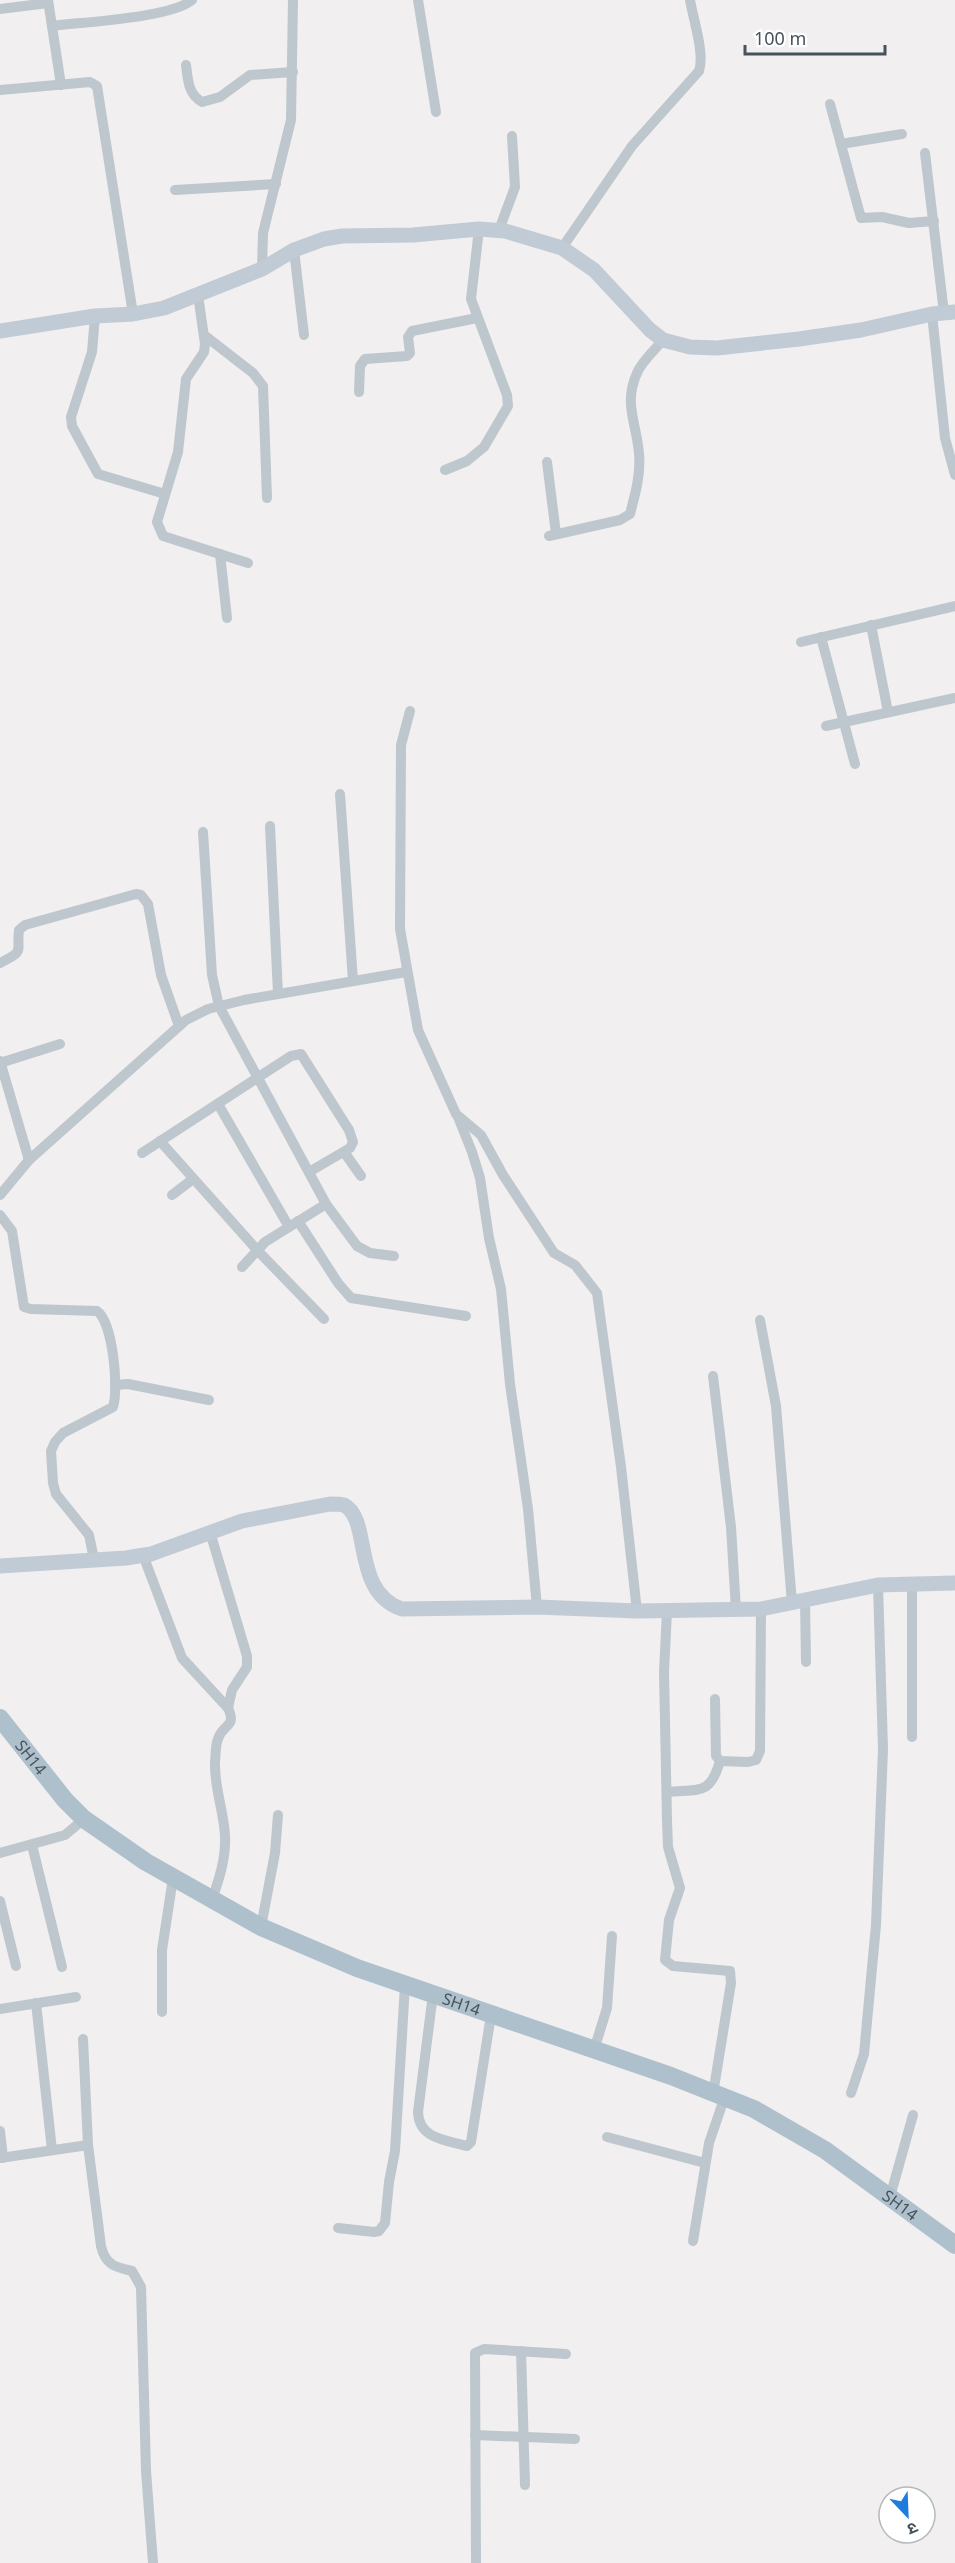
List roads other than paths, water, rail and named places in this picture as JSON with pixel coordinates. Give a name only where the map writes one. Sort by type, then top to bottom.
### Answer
[{"type":"main road","name":"SH14","points":[[3,1728],[84,1819],[112,1840],[173,1878],[261,1927],[308,1949],[405,1985],[671,2076],[718,2097],[754,2109],[825,2150],[955,2245]]},
{"type":"street","points":[[52,26],[141,15],[184,5],[192,0]]},
{"type":"street","points":[[262,269],[263,233],[291,120],[293,0]]},
{"type":"street","points":[[418,0],[436,112]]},
{"type":"street","points":[[562,248],[632,146],[699,71],[700,54],[690,0]]},
{"type":"street","points":[[0,9],[48,2],[61,85]]},
{"type":"street","points":[[186,65],[189,87],[194,97],[202,102],[220,97],[250,75],[293,72]]},
{"type":"street","points":[[0,90],[94,83],[98,90],[133,314]]},
{"type":"street","points":[[830,104],[861,218],[882,217],[909,223],[934,220]]},
{"type":"street","points":[[841,144],[902,134]]},
{"type":"street","points":[[500,230],[515,187],[512,136]]},
{"type":"street","points":[[925,153],[944,313],[950,438],[955,476]]},
{"type":"street","points":[[175,190],[276,184]]},
{"type":"street","points":[[445,470],[477,455],[508,406],[507,395],[477,318],[470,290],[479,229]]},
{"type":"street","points":[[0,331],[164,308],[262,269],[294,250],[324,238],[412,235],[479,229],[500,230],[562,248],[594,270],[663,340],[690,348],[728,347],[861,330],[944,313]]},
{"type":"street","points":[[294,250],[304,335]]},
{"type":"street","points":[[198,295],[204,352],[186,379],[178,452],[158,517],[158,530],[163,536],[248,563]]},
{"type":"street","points":[[95,316],[92,352],[72,410],[72,426],[98,474],[165,494]]},
{"type":"street","points":[[359,392],[360,366],[365,359],[407,356],[410,353],[408,337],[412,331],[477,318]]},
{"type":"street","points":[[204,335],[253,373],[263,386],[267,498]]},
{"type":"street","points":[[547,462],[552,535],[620,520],[630,514],[639,474],[639,453],[632,424],[630,398],[638,370],[663,340]]},
{"type":"street","points":[[219,554],[227,618]]},
{"type":"street","points":[[801,642],[955,606]]},
{"type":"street","points":[[871,625],[888,712]]},
{"type":"street","points":[[821,637],[855,764]]},
{"type":"street","points":[[826,726],[955,698]]},
{"type":"street","points":[[410,711],[401,745],[400,929],[406,972],[418,1030],[456,1114],[478,1170],[489,1238],[501,1289],[510,1384],[528,1509],[537,1607]]},
{"type":"street","points":[[339,794],[353,981]]},
{"type":"street","points":[[270,826],[278,994]]},
{"type":"street","points":[[203,832],[212,975],[219,1006],[326,1204],[363,1250],[394,1256]]},
{"type":"street","points":[[0,963],[17,953],[20,946],[19,930],[25,926],[82,908],[136,894],[141,895],[148,904],[159,966],[179,1026]]},
{"type":"street","points":[[0,1195],[29,1160],[179,1026],[208,1009],[278,994],[406,972]]},
{"type":"street","points":[[29,1160],[0,1062],[60,1044]]},
{"type":"street","points":[[141,1153],[291,1056],[301,1054],[352,1137],[352,1146],[309,1172]]},
{"type":"street","points":[[218,1104],[294,1224],[351,1298],[466,1316]]},
{"type":"street","points":[[456,1114],[481,1135],[509,1185],[554,1253],[575,1265],[597,1293],[621,1467],[637,1611]]},
{"type":"street","points":[[160,1141],[256,1250],[324,1319]]},
{"type":"street","points":[[344,1152],[361,1176]]},
{"type":"street","points":[[172,1195],[194,1179]]},
{"type":"street","points":[[242,1267],[265,1242],[326,1204]]},
{"type":"street","points":[[0,1215],[12,1231],[24,1307],[97,1311],[102,1314],[112,1354],[115,1384],[114,1407],[63,1433],[51,1451],[56,1494],[88,1535],[94,1559]]},
{"type":"street","points":[[760,1320],[776,1406],[807,1662]]},
{"type":"street","points":[[713,1376],[731,1527],[736,1610]]},
{"type":"street","points":[[115,1384],[128,1384],[209,1400]]},
{"type":"street","points":[[0,1566],[143,1555],[268,1514],[330,1504],[343,1505],[352,1513],[367,1568],[374,1584],[381,1597],[391,1605],[402,1609],[537,1607],[637,1611],[761,1609],[878,1585],[955,1583]]},
{"type":"street","points":[[210,1532],[247,1656],[247,1667],[232,1690],[228,1708]]},
{"type":"street","points":[[143,1555],[183,1658],[228,1708],[232,1717],[231,1723],[218,1737],[216,1747],[216,1787],[225,1836],[223,1864],[212,1900]]},
{"type":"street","points":[[912,1584],[912,1737]]},
{"type":"street","points":[[851,2093],[864,2054],[876,1925],[883,1749],[878,1585]]},
{"type":"street","points":[[720,1761],[748,1762],[759,1756],[761,1609]]},
{"type":"street","points":[[667,1611],[664,1672],[668,1847],[680,1888],[669,1920],[665,1960],[673,1966],[724,1969],[730,1971],[732,1975],[718,2097],[693,2241]]},
{"type":"street","points":[[667,1792],[704,1788],[715,1777],[720,1761],[715,1749],[715,1699]]},
{"type":"street","points":[[261,1927],[275,1853],[278,1815]]},
{"type":"street","points":[[0,1853],[65,1835],[84,1819]]},
{"type":"street","points":[[32,1845],[62,1967]]},
{"type":"street","points":[[162,2012],[162,1950],[173,1878]]},
{"type":"street","points":[[0,1901],[16,1966]]},
{"type":"street","points":[[594,2050],[607,2008],[612,1936]]},
{"type":"street","points":[[338,2228],[374,2232],[379,2231],[385,2223],[395,2151],[405,1985]]},
{"type":"street","points":[[433,1994],[418,2122],[424,2131],[434,2137],[467,2146],[471,2142],[491,2015]]},
{"type":"street","points":[[0,2009],[76,1997]]},
{"type":"street","points":[[36,2003],[52,2150]]},
{"type":"street","points":[[83,2039],[88,2145],[104,2257],[109,2264],[132,2271],[141,2287],[146,2471],[153,2563]]},
{"type":"street","points":[[890,2198],[913,2115]]},
{"type":"street","points":[[0,2131],[1,2158],[88,2145]]},
{"type":"street","points":[[607,2137],[705,2163]]},
{"type":"street","points":[[476,2563],[475,2353],[484,2349],[566,2354]]},
{"type":"street","points":[[521,2351],[525,2485]]},
{"type":"street","points":[[475,2434],[575,2439]]}]
